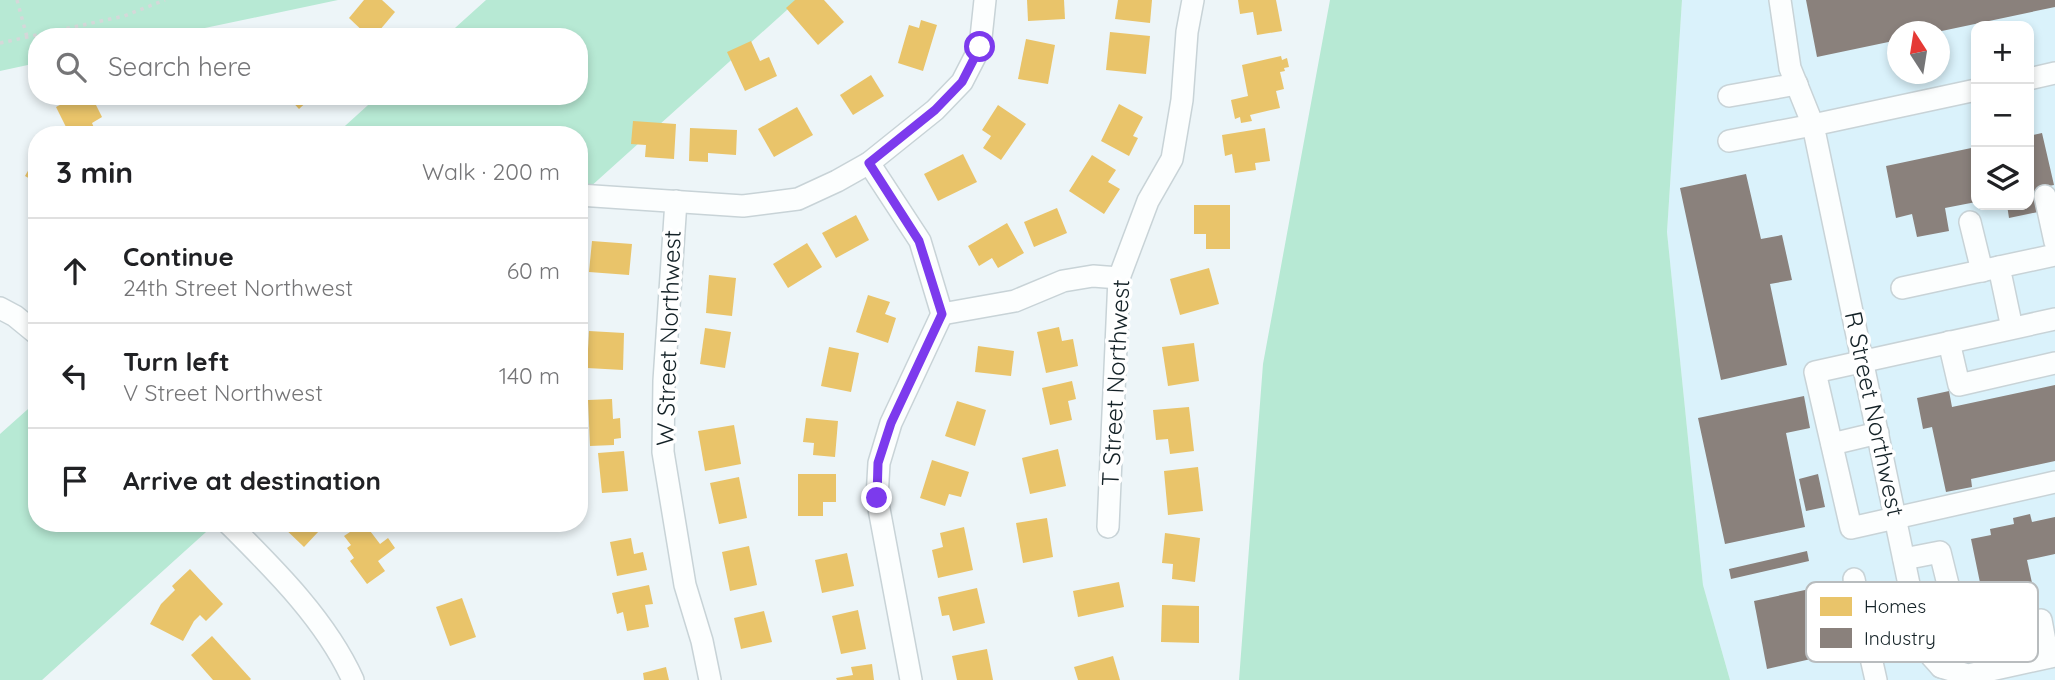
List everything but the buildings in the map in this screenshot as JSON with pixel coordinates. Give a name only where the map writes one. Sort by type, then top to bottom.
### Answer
[{"type":"street","points":[[588,196],[743,206],[798,200],[869,163],[935,110],[962,82],[980,47],[985,0]]},
{"type":"street","name":"T Street Northwest","points":[[1108,527],[1119,278],[1148,201],[1172,159],[1182,100],[1186,32],[1193,0]]},
{"type":"street","name":"R Street Northwest","points":[[1780,0],[1790,68],[1813,125],[1820,155],[1908,582]]},
{"type":"street","points":[[2034,78],[2055,73]]},
{"type":"street","points":[[1729,96],[1797,84]]},
{"type":"street","points":[[1729,141],[1971,91]]},
{"type":"street","points":[[869,163],[919,241],[942,314],[891,423],[878,463],[877,498],[911,680]]},
{"type":"street","points":[[2045,197],[2055,242]]},
{"type":"street","name":"W Street Northwest","points":[[676,201],[664,381],[663,452],[685,586],[702,641],[710,680]]},
{"type":"street","points":[[1970,222],[2012,328]]},
{"type":"street","points":[[1902,288],[2055,255]]},
{"type":"street","points":[[942,314],[1015,302],[1063,281],[1093,276],[1119,278]]},
{"type":"street","points":[[0,308],[28,327]]},
{"type":"street","points":[[2055,318],[1815,372],[1851,528],[2055,482]]},
{"type":"street","points":[[1949,342],[1959,385],[2055,363]]},
{"type":"street","points":[[1832,444],[1878,433]]},
{"type":"street","points":[[236,532],[312,613],[353,680]]},
{"type":"street","points":[[1904,559],[1940,552],[1947,582]]},
{"type":"street","points":[[2038,621],[2041,620],[2052,656]]},
{"type":"street","points":[[1872,662],[1876,680]]},
{"type":"street","points":[[1938,674],[2011,673],[2038,662]]},
{"type":"path","points":[[0,43],[27,37],[17,0]]},
{"type":"path","points":[[69,28],[124,16],[165,0]]},
{"type":"shaded area","points":[[1682,0],[2055,0],[2055,680],[1730,680],[1703,585],[1667,232]]},
{"type":"green space","points":[[0,0],[338,0],[205,28],[28,28],[28,65],[0,71]]},
{"type":"green space","points":[[486,0],[798,0],[588,189],[588,126],[345,126],[368,105],[588,105],[588,28],[455,28]]},
{"type":"green space","points":[[1330,0],[1682,0],[1667,232],[1703,585],[1730,680],[1239,680],[1263,364]]},
{"type":"green space","points":[[28,409],[28,532],[206,532],[42,680],[0,680],[0,434]]},
{"type":"route","points":[[877,498],[878,463],[891,423],[942,314],[919,241],[869,163],[935,110],[962,82],[980,47]]}]
